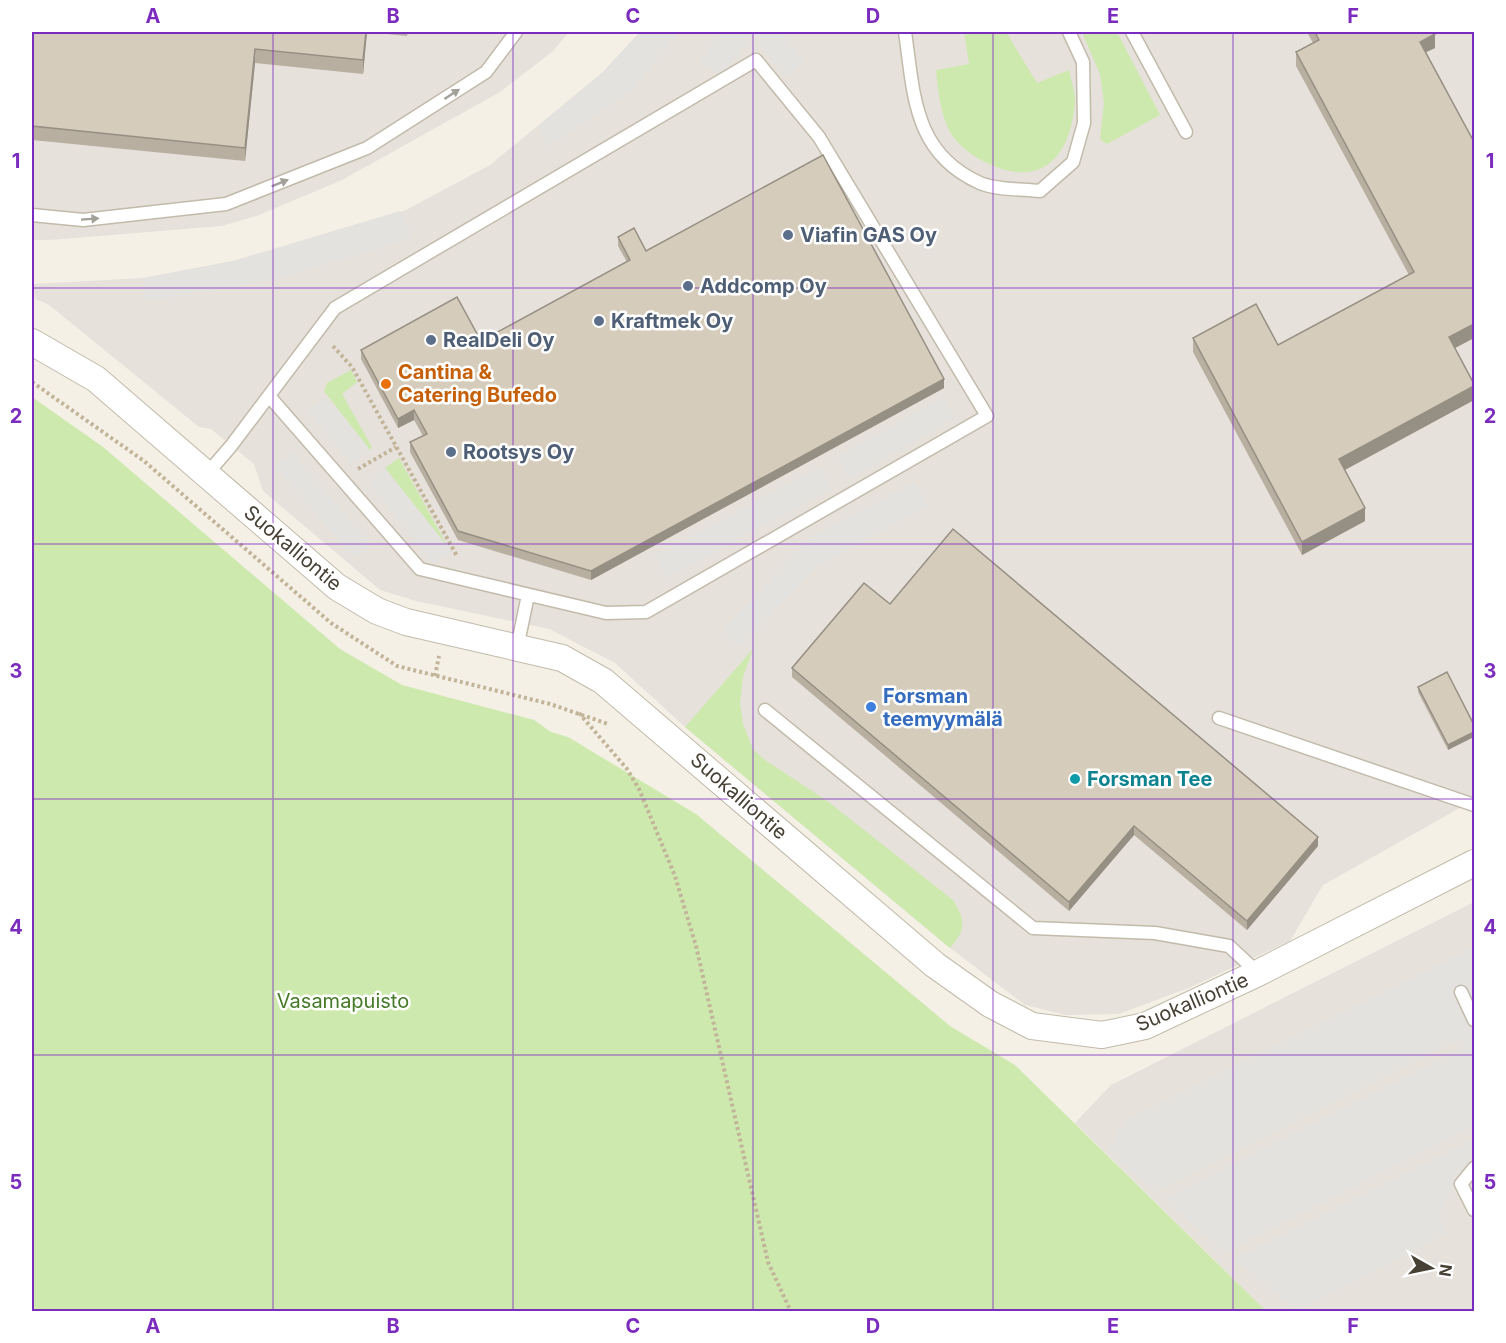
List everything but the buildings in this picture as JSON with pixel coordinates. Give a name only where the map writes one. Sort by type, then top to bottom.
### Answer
[{"type":"street","name":"Suokalliontie","points":[[32,342],[96,379],[337,587],[377,611],[415,624],[562,658],[603,681],[935,965],[990,1004],[1032,1026],[1102,1035],[1145,1026],[1258,973],[1474,864]]},
{"type":"lane","points":[[32,215],[83,220],[226,204],[368,148],[486,72],[516,32]]},
{"type":"lane","points":[[905,32],[918,117],[943,160],[982,184],[1040,191],[1073,162],[1083,123],[1083,62],[1069,32]]},
{"type":"lane","points":[[1132,32],[1186,132]]},
{"type":"lane","points":[[207,475],[335,308],[756,60],[819,138],[987,417],[646,612],[606,613],[420,569],[269,396]]},
{"type":"lane","points":[[518,648],[528,595]]},
{"type":"lane","points":[[765,710],[1033,928],[1155,933],[1229,946],[1258,973]]},
{"type":"lane","points":[[1219,718],[1474,805]]},
{"type":"lane","points":[[1461,992],[1474,1020]]},
{"type":"lane","points":[[1474,1168],[1461,1184],[1474,1210]]},
{"type":"path","points":[[319,330],[352,367],[458,560]]},
{"type":"path","points":[[377,456],[396,447]]},
{"type":"path","points":[[440,649],[435,676],[578,712],[627,769],[639,789],[675,876],[696,946],[768,1262],[791,1311]]},
{"type":"shaded area","points":[[32,32],[569,32],[552,52],[500,92],[342,180],[259,215],[222,226],[32,240]]},
{"type":"shaded area","points":[[640,32],[1474,32],[1474,800],[1323,885],[1290,941],[1191,987],[1119,1014],[1065,1015],[1025,1005],[945,944],[685,727],[615,663],[549,629],[416,601],[380,590],[263,491],[254,464],[211,429],[199,427],[48,304],[35,299],[33,284],[143,278],[233,261],[319,238],[406,210],[490,165],[602,73]]},
{"type":"shaded area","points":[[640,32],[680,32],[630,92],[548,147],[538,126],[602,73]]},
{"type":"shaded area","points":[[721,32],[781,32],[804,61],[785,78],[753,35],[720,76],[700,61]]},
{"type":"shaded area","points":[[400,211],[412,236],[381,248],[272,280],[146,301],[143,278],[233,261]]},
{"type":"shaded area","points":[[325,396],[370,450],[352,465],[308,411]]},
{"type":"shaded area","points":[[943,397],[955,418],[849,479],[837,457]]},
{"type":"shaded area","points":[[292,452],[371,544],[354,558],[275,467]]},
{"type":"shaded area","points":[[820,467],[831,489],[666,579],[654,556]]},
{"type":"shaded area","points":[[385,468],[451,551],[434,565],[368,482]]},
{"type":"shaded area","points":[[915,482],[928,506],[816,567],[740,648],[722,631],[808,539]]},
{"type":"shaded area","points":[[1474,902],[1474,1311],[1266,1311],[1075,1123],[1111,1085]]},
{"type":"shaded area","points":[[1474,947],[1474,1126],[1225,1252],[1163,1199],[1465,1047],[1461,1038],[1155,1192],[1108,1152],[1117,1133],[1134,1116]]},
{"type":"shaded area","points":[[1474,1139],[1474,1158],[1465,1169],[1438,1216],[1447,1233],[1297,1311],[1234,1259]]},
{"type":"green space","points":[[964,32],[1006,32],[1037,83],[1069,70],[1075,98],[1072,121],[1060,152],[1051,162],[1039,169],[1025,172],[1008,171],[972,155],[950,132],[942,110],[936,70],[969,64]]},
{"type":"green space","points":[[1082,32],[1117,32],[1160,115],[1107,144],[1100,139],[1104,103],[1100,74]]},
{"type":"green space","points":[[351,370],[357,382],[342,394],[372,447],[370,450],[324,391],[327,383]]},
{"type":"green space","name":"Vasamapuisto","points":[[32,397],[103,447],[340,649],[402,685],[534,720],[551,732],[568,737],[696,814],[950,1026],[1015,1065],[1266,1311],[32,1311]]},
{"type":"green space","points":[[399,458],[448,547],[385,468]]},
{"type":"green space","points":[[753,649],[743,677],[740,703],[743,724],[753,749],[765,760],[826,800],[953,900],[962,919],[962,925],[959,935],[950,948],[685,727]]},
{"type":"place","name":"Viafin GAS Oy","points":[[788,235]]},
{"type":"place","name":"Addcomp Oy","points":[[688,286]]},
{"type":"place","name":"Kraftmek Oy","points":[[599,321]]},
{"type":"place","name":"RealDeli Oy","points":[[431,340]]},
{"type":"place","name":"Cantina & Catering Bufedo","points":[[386,384]]},
{"type":"place","name":"Rootsys Oy","points":[[451,452]]},
{"type":"place","name":"Forsman teemyymälä","points":[[871,707]]},
{"type":"place","name":"Forsman Tee","points":[[1075,779]]}]
